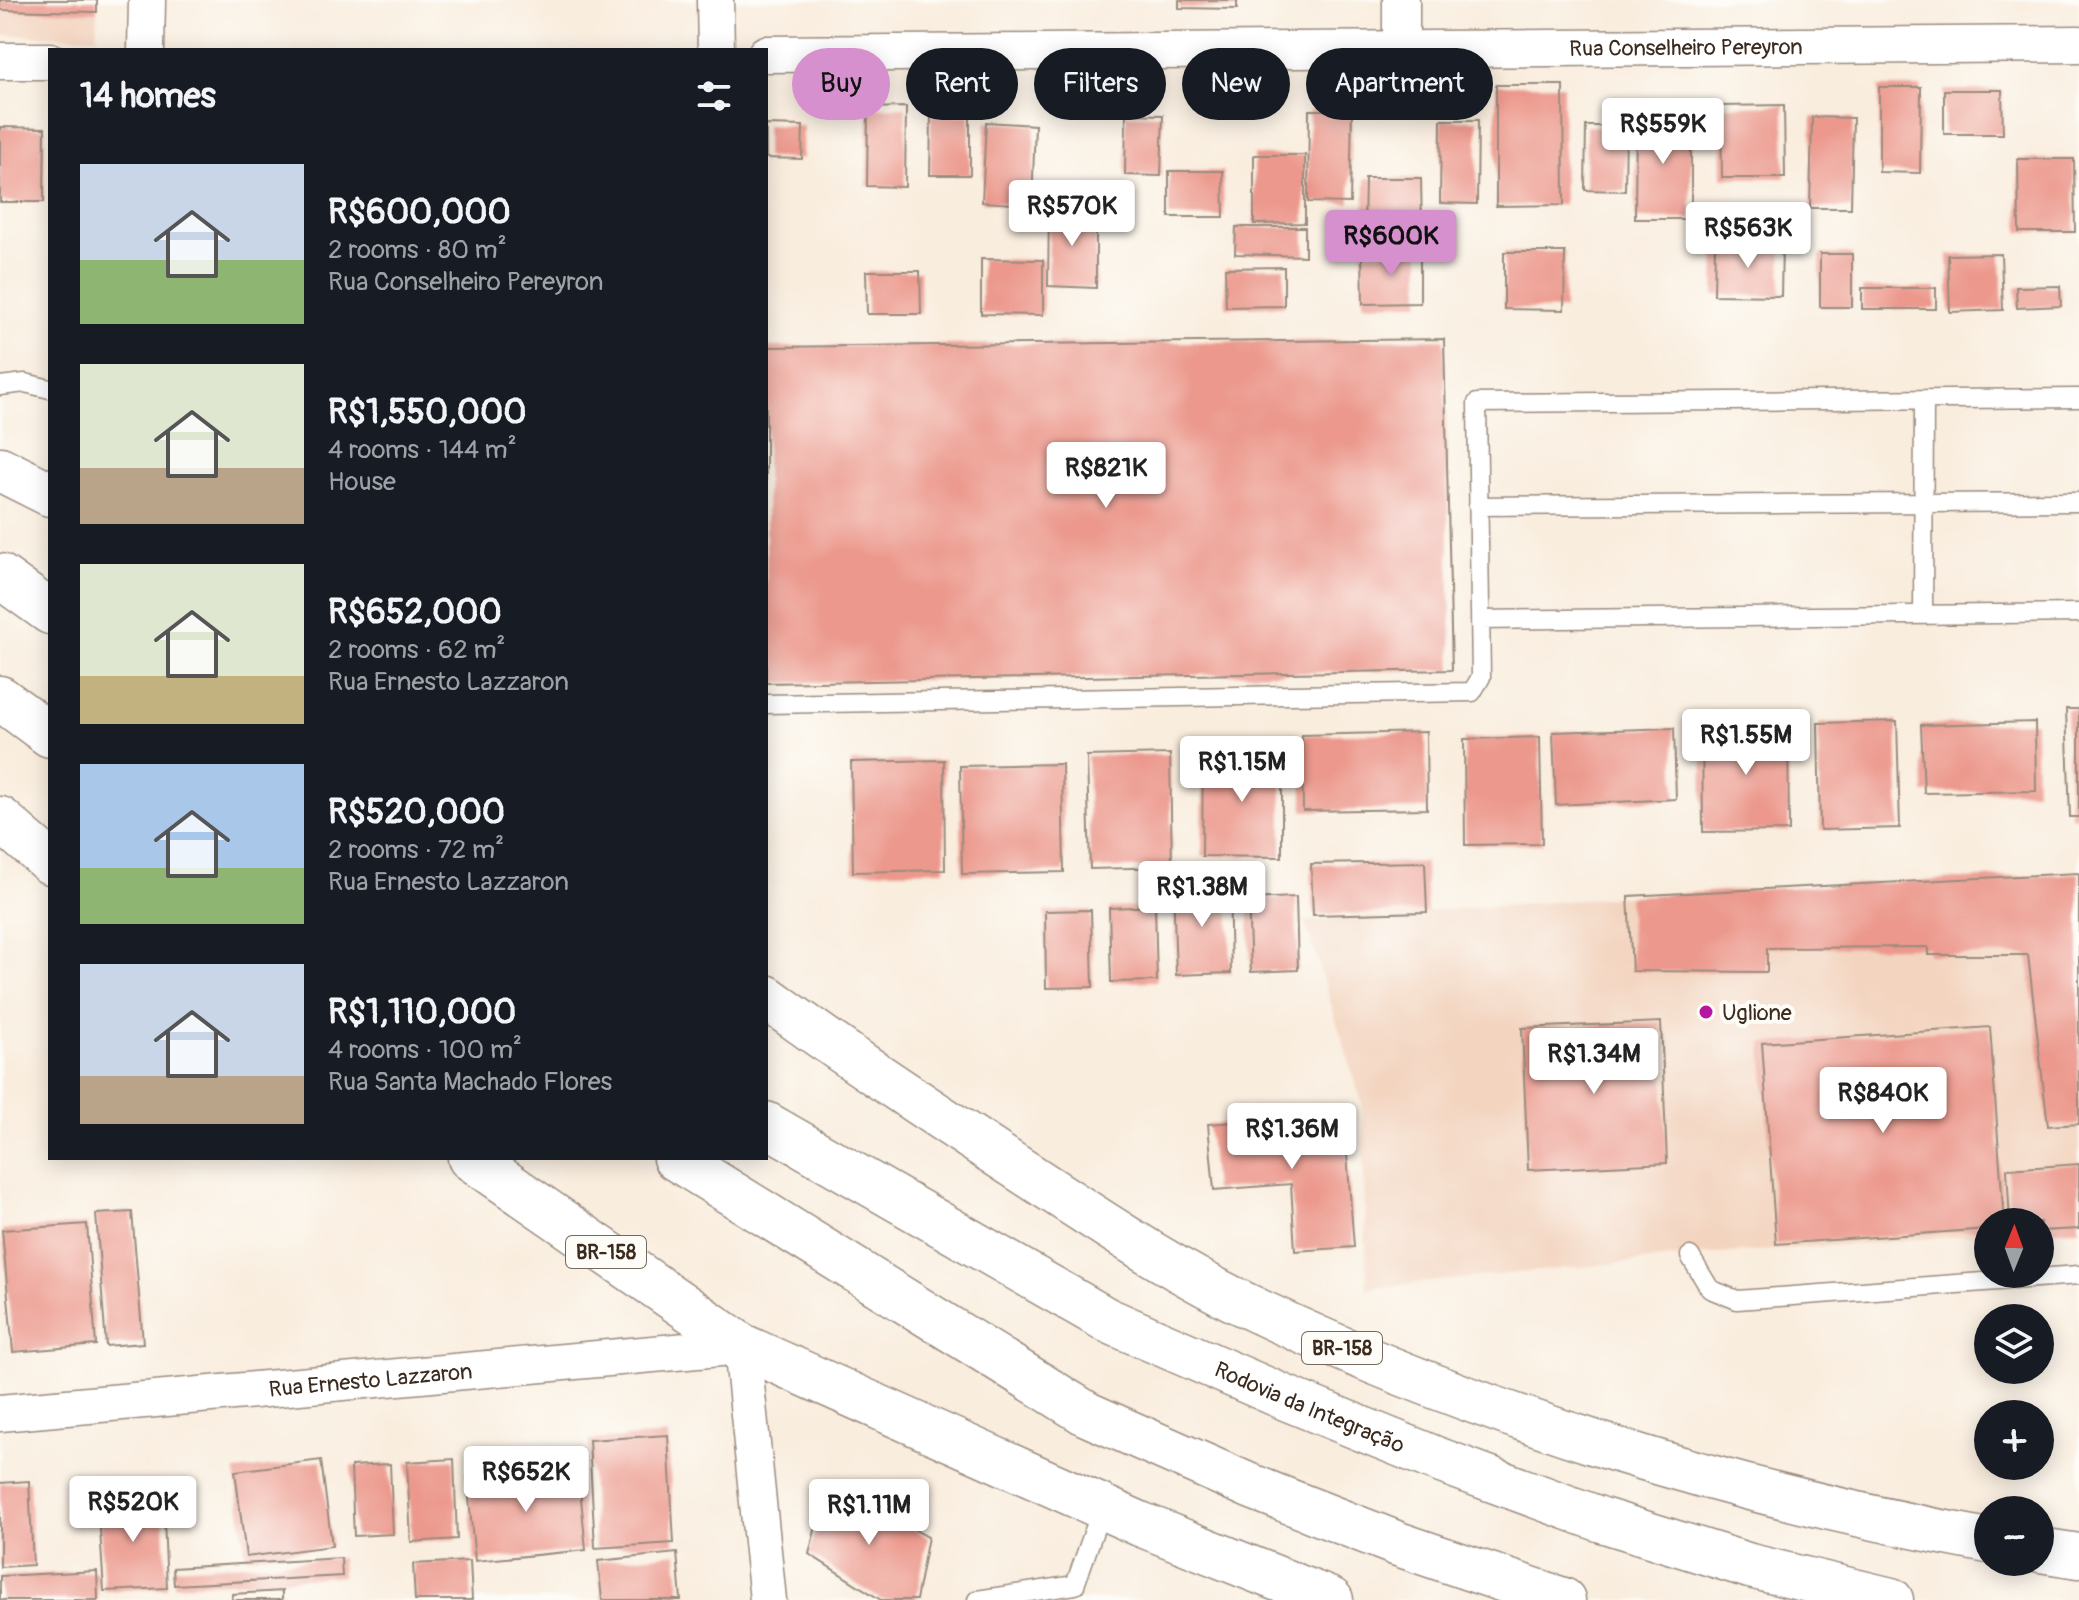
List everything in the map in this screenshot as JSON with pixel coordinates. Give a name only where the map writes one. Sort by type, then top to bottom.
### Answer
[{"type":"highway","points":[[0,469],[48,493]]},
{"type":"highway","points":[[0,576],[48,611]]},
{"type":"highway","points":[[0,698],[48,734]]},
{"type":"highway","points":[[0,819],[48,860]]},
{"type":"highway","name":"BR-158","points":[[768,998],[871,1074],[1131,1242],[1255,1310],[1364,1357],[1532,1421],[1859,1517],[1974,1538]]},
{"type":"highway","name":"Rodovia da Integração","points":[[768,1125],[1107,1320],[1286,1398],[1436,1459],[1602,1520],[1750,1566],[1891,1600]]},
{"type":"highway","name":"BR-158","points":[[473,1160],[742,1346],[1102,1508],[1331,1600]]},
{"type":"highway","points":[[678,1160],[1087,1414],[1250,1486],[1398,1544],[1563,1600]]},
{"type":"highway","points":[[2054,1552],[2079,1556]]},
{"type":"street","points":[[146,48],[147,0]]},
{"type":"street","points":[[715,0],[716,48]]},
{"type":"street","points":[[1401,0],[1401,48]]},
{"type":"street","name":"Rua Conselheiro Pereyron","points":[[1493,48],[2079,44]]},
{"type":"street","name":"Rua Conselheiro Pereyron","points":[[768,54],[1306,50]]},
{"type":"street","points":[[0,61],[48,61]]},
{"type":"street","points":[[742,1346],[768,1600]]},
{"type":"street","name":"Rua Ernesto Lazzaron","points":[[0,1413],[742,1346]]},
{"type":"lane","points":[[0,386],[25,383],[48,389]]},
{"type":"lane","points":[[768,704],[1454,695],[1472,692],[1481,677],[1477,403],[1924,402],[2079,398]]},
{"type":"lane","points":[[1923,614],[1924,402]]},
{"type":"lane","points":[[1478,506],[2079,502]]},
{"type":"lane","points":[[1480,620],[2079,613]]},
{"type":"lane","points":[[1690,1256],[1710,1289],[1737,1300],[2079,1275]]},
{"type":"lane","points":[[977,1600],[1075,1585],[1102,1508]]},
{"type":"shaded area","points":[[0,0],[97,0],[97,37],[0,35]]},
{"type":"shaded area","name":"Uglione","points":[[2079,873],[2079,1229],[2054,1225],[2054,1208],[1974,1208],[1974,1235],[1690,1256],[1367,1288],[1362,1103],[1305,921],[1628,896]]},
{"type":"building","points":[[0,0],[97,0],[97,12],[0,10]]},
{"type":"building","points":[[1179,0],[1237,0],[1237,9],[1179,8]]},
{"type":"building","points":[[1496,85],[1563,85],[1564,205],[1496,206]]},
{"type":"building","points":[[1879,87],[1921,87],[1920,173],[1879,172]]},
{"type":"building","points":[[1944,90],[2002,90],[2003,134],[1944,134]]},
{"type":"building","points":[[1784,105],[1785,178],[1722,178],[1721,106]]},
{"type":"building","points":[[890,107],[906,107],[905,187],[867,186],[868,120],[890,120]]},
{"type":"building","points":[[1636,112],[1691,112],[1691,219],[1635,219]]},
{"type":"building","points":[[1812,117],[1853,118],[1851,208],[1810,208]]},
{"type":"building","points":[[931,120],[970,120],[970,175],[930,175]]},
{"type":"building","points":[[1126,120],[1163,120],[1161,176],[1125,175]]},
{"type":"building","points":[[1309,120],[1352,120],[1350,203],[1308,202]]},
{"type":"building","points":[[1441,120],[1478,120],[1477,204],[1440,203]]},
{"type":"building","points":[[986,122],[1035,125],[1032,205],[982,202]]},
{"type":"building","points":[[768,125],[803,126],[802,159],[768,158]]},
{"type":"building","points":[[1586,126],[1626,126],[1625,191],[1585,190]]},
{"type":"building","points":[[0,127],[45,128],[44,202],[0,202]]},
{"type":"building","points":[[1254,155],[1305,155],[1305,223],[1254,224]]},
{"type":"building","points":[[2018,159],[2074,159],[2075,232],[2019,232]]},
{"type":"building","points":[[1169,171],[1223,171],[1224,217],[1169,217]]},
{"type":"building","points":[[1365,178],[1421,178],[1422,231],[1364,231]]},
{"type":"building","points":[[1049,209],[1096,210],[1096,288],[1048,286]]},
{"type":"building","points":[[1236,227],[1305,227],[1305,256],[1235,254]]},
{"type":"building","points":[[1715,243],[1782,244],[1781,296],[1714,295]]},
{"type":"building","points":[[1420,252],[1420,303],[1363,304],[1362,253]]},
{"type":"building","points":[[1504,252],[1565,252],[1564,310],[1504,309]]},
{"type":"building","points":[[1820,254],[1852,254],[1852,307],[1820,307]]},
{"type":"building","points":[[2001,254],[2003,310],[1950,312],[1948,255]]},
{"type":"building","points":[[981,259],[1043,260],[1043,315],[981,314]]},
{"type":"building","points":[[1284,267],[1284,306],[1226,307],[1225,268]]},
{"type":"building","points":[[866,271],[920,271],[921,314],[867,314]]},
{"type":"building","points":[[2060,286],[2061,306],[2017,308],[2016,287]]},
{"type":"building","points":[[1862,288],[1936,288],[1936,309],[1862,309]]},
{"type":"building","points":[[1444,339],[1452,670],[768,683],[768,347]]},
{"type":"building","points":[[2066,709],[2079,709],[2079,817],[2070,817]]},
{"type":"building","points":[[1897,721],[1900,828],[1820,830],[1818,723]]},
{"type":"building","points":[[1788,722],[1789,831],[1703,832],[1702,723]]},
{"type":"building","points":[[2035,722],[2036,791],[1924,793],[1921,725]]},
{"type":"building","points":[[1674,728],[1676,799],[1556,805],[1553,732]]},
{"type":"building","points":[[1426,732],[1427,809],[1303,811],[1302,735]]},
{"type":"building","points":[[1540,737],[1542,844],[1465,845],[1464,739]]},
{"type":"building","points":[[1203,750],[1282,751],[1282,857],[1202,856]]},
{"type":"building","points":[[1170,754],[1172,867],[1090,869],[1087,756]]},
{"type":"building","points":[[944,760],[945,870],[853,872],[851,762]]},
{"type":"building","points":[[1062,764],[1064,872],[962,874],[960,766]]},
{"type":"building","points":[[1425,862],[1427,912],[1313,915],[1311,864]]},
{"type":"building","points":[[2079,873],[2079,1124],[2048,1126],[2028,955],[1928,955],[1928,947],[1767,948],[1767,972],[1632,971],[1628,896]]},
{"type":"building","points":[[1229,883],[1231,973],[1176,975],[1173,884]]},
{"type":"building","points":[[1296,897],[1298,970],[1251,972],[1248,899]]},
{"type":"building","points":[[1155,906],[1157,981],[1111,982],[1109,908]]},
{"type":"building","points":[[1091,910],[1093,987],[1046,988],[1045,911]]},
{"type":"building","points":[[1661,1022],[1667,1163],[1528,1170],[1522,1028]]},
{"type":"building","points":[[1990,1027],[2003,1208],[1974,1208],[1974,1230],[1776,1244],[1762,1043]]},
{"type":"building","points":[[1344,1114],[1354,1247],[1295,1251],[1291,1184],[1214,1190],[1208,1124]]},
{"type":"building","points":[[2079,1164],[2079,1229],[2054,1230],[2054,1208],[2009,1208],[2007,1169]]},
{"type":"building","points":[[132,1212],[143,1343],[106,1346],[96,1214]]},
{"type":"building","points":[[87,1224],[96,1345],[13,1352],[2,1230]]},
{"type":"building","points":[[668,1435],[674,1543],[595,1548],[589,1440]]},
{"type":"building","points":[[454,1459],[457,1539],[411,1542],[407,1462]]},
{"type":"building","points":[[321,1460],[332,1546],[246,1557],[235,1471]]},
{"type":"building","points":[[390,1464],[393,1534],[354,1536],[351,1466]]},
{"type":"building","points":[[578,1467],[586,1550],[475,1561],[467,1477]]},
{"type":"building","points":[[29,1481],[33,1565],[0,1567],[0,1483]]},
{"type":"building","points":[[827,1482],[928,1537],[916,1600],[881,1600],[809,1554]]},
{"type":"building","points":[[163,1497],[167,1588],[104,1591],[98,1499]]},
{"type":"building","points":[[677,1553],[681,1600],[602,1600],[598,1561]]},
{"type":"building","points":[[341,1558],[342,1576],[174,1585],[173,1568]]},
{"type":"building","points":[[470,1561],[472,1600],[415,1600],[413,1564]]},
{"type":"building","points":[[97,1571],[98,1600],[0,1600],[0,1576]]},
{"type":"building","points":[[282,1591],[282,1600],[232,1600],[232,1594]]},
{"type":"place","name":"Uglione","points":[[1706,1012]]}]
